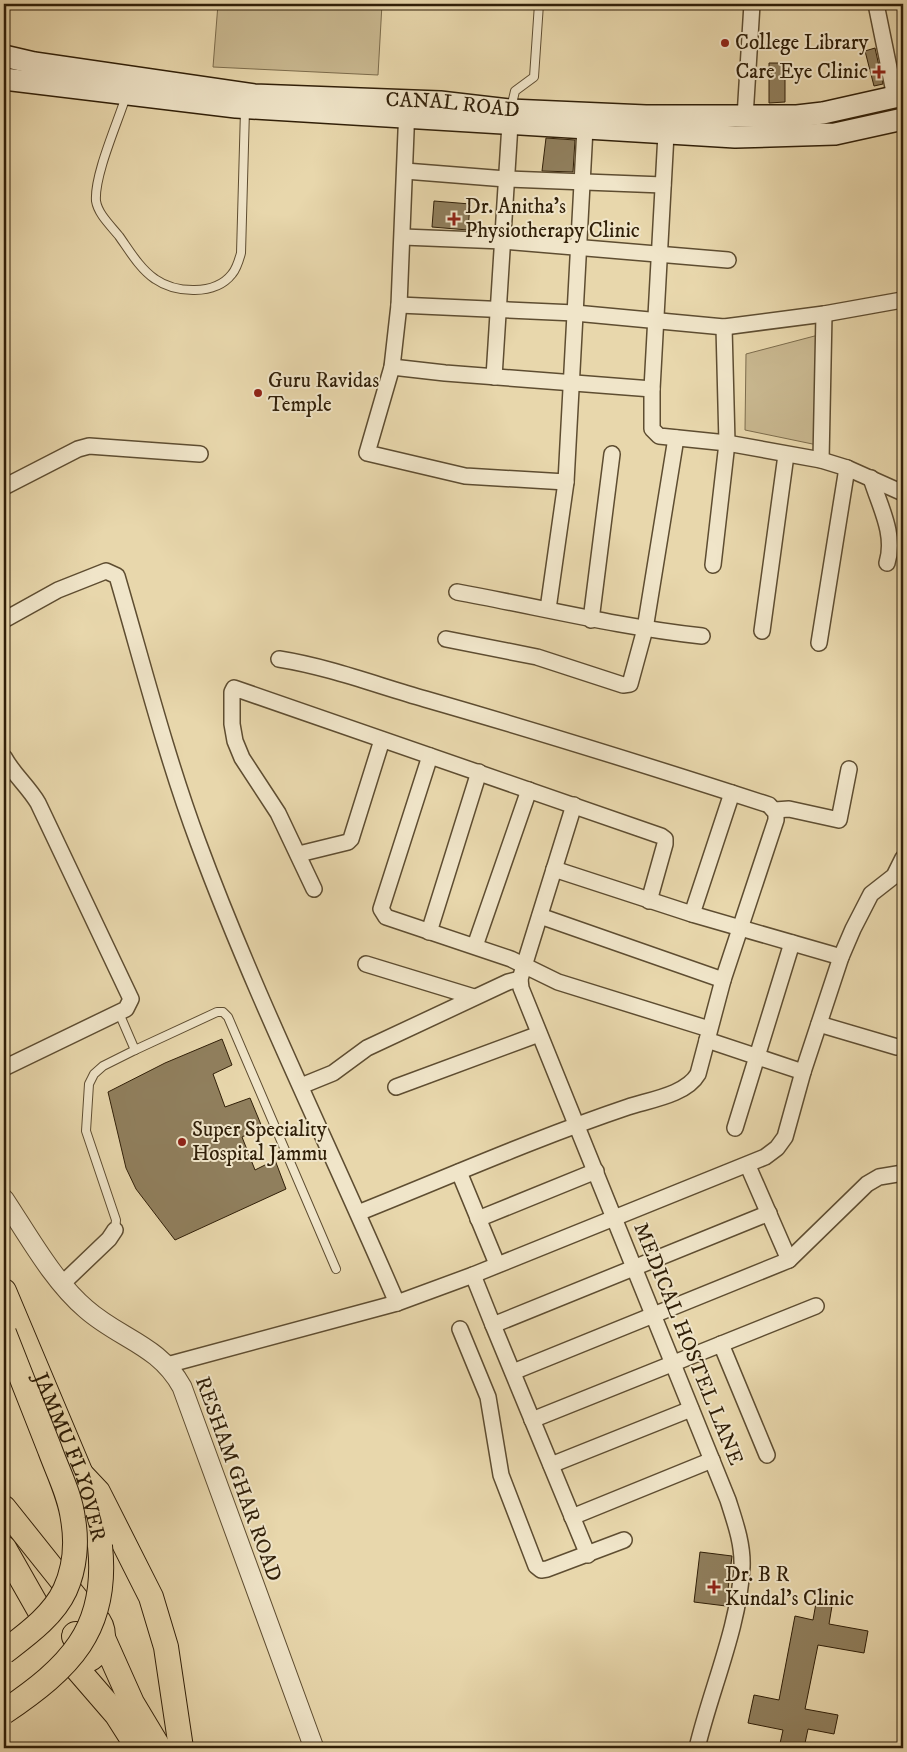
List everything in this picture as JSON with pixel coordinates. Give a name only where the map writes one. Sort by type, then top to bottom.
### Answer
[{"type":"main road","name":"CANAL ROAD","points":[[4,56],[34,63],[254,95],[407,109]]},
{"type":"main road","name":"CANAL ROAD","points":[[4,80],[245,108],[407,109],[440,102],[510,117],[586,128],[735,138],[806,137],[852,132],[903,119]]},
{"type":"main road","name":"CANAL ROAD","points":[[510,117],[745,117],[823,113],[899,96]]},
{"type":"main road","name":"JAMMU FLYOVER","points":[[4,1291],[81,1474],[100,1546],[102,1568],[100,1598],[92,1623],[78,1649],[62,1667],[33,1692],[4,1712]]},
{"type":"main road","name":"JAMMU FLYOVER","points":[[4,1333],[63,1483],[73,1518],[75,1546],[73,1562],[65,1590],[52,1609],[30,1632],[4,1652]]},
{"type":"main road","points":[[81,1474],[98,1492],[151,1597],[166,1647],[181,1748]]},
{"type":"main road","points":[[4,1508],[87,1612],[99,1623],[103,1638],[132,1703],[158,1748]]},
{"type":"main road","points":[[4,1548],[50,1633],[55,1653],[66,1661],[117,1716],[138,1748]]},
{"type":"main road","points":[[4,1666],[50,1633],[54,1620],[69,1610],[87,1612]]},
{"type":"main road","points":[[4,1686],[39,1664],[89,1660],[101,1647],[103,1638]]},
{"type":"street","points":[[745,117],[752,4]]},
{"type":"street","points":[[876,4],[899,96]]},
{"type":"street","points":[[407,109],[400,305],[392,367],[367,453],[465,476],[566,482]]},
{"type":"street","points":[[494,377],[510,117]]},
{"type":"street","points":[[548,609],[566,482],[570,382],[586,128]]},
{"type":"street","points":[[666,134],[652,389],[652,429],[659,436],[727,443],[821,460],[847,468],[903,493]]},
{"type":"street","points":[[405,171],[506,179],[663,185]]},
{"type":"street","points":[[403,237],[503,241],[728,260]]},
{"type":"street","points":[[400,305],[575,314],[724,327],[824,314],[902,300]]},
{"type":"street","points":[[821,460],[824,314]]},
{"type":"street","points":[[714,565],[727,443],[724,327]]},
{"type":"street","points":[[392,367],[652,389]]},
{"type":"street","points":[[446,639],[537,657],[627,685],[633,681],[645,630],[676,438]]},
{"type":"street","points":[[4,487],[78,449],[88,446],[200,454]]},
{"type":"street","points":[[591,620],[612,454]]},
{"type":"street","points":[[762,631],[786,455]]},
{"type":"street","points":[[818,643],[847,468]]},
{"type":"street","points":[[871,478],[891,542],[887,563]]},
{"type":"street","points":[[4,620],[74,582],[106,571],[117,576],[190,822],[301,1086],[397,1303]]},
{"type":"street","points":[[457,592],[645,630],[702,636]]},
{"type":"street","points":[[279,659],[355,676],[396,691],[548,734],[769,805],[775,810],[789,809],[839,820],[849,769]]},
{"type":"street","points":[[314,889],[278,813],[242,758],[235,741],[232,724],[232,690],[238,689],[479,772],[665,839],[649,901]]},
{"type":"street","points":[[299,854],[348,842],[351,839],[382,740]]},
{"type":"street","points":[[430,756],[381,909],[386,918],[475,946],[522,972],[558,982],[708,1035],[758,1058],[803,1072]]},
{"type":"street","points":[[4,757],[13,773],[30,790],[38,803],[131,1000],[130,1006],[119,1013],[4,1068]]},
{"type":"street","points":[[429,932],[479,772]]},
{"type":"street","points":[[475,946],[529,790]]},
{"type":"street","points":[[692,914],[732,793]]},
{"type":"street","points":[[301,1086],[333,1074],[367,1048],[522,972],[574,806]]},
{"type":"street","points":[[358,1212],[577,1124],[687,1086],[698,1074],[723,980],[776,820],[775,810]]},
{"type":"street","points":[[167,1365],[397,1303],[748,1166],[777,1148],[784,1137],[803,1072],[841,957],[871,894],[894,876],[903,858]]},
{"type":"street","points":[[554,869],[740,929],[841,957]]},
{"type":"street","points":[[540,916],[723,980]]},
{"type":"street","points":[[734,1128],[758,1058],[792,943]]},
{"type":"street","points":[[366,964],[474,997]]},
{"type":"street","name":"MEDICAL HOSTEL LANE","points":[[522,972],[524,998],[615,1217],[712,1460],[737,1528],[742,1566],[733,1619],[698,1748]]},
{"type":"street","points":[[819,1024],[897,1047]]},
{"type":"street","points":[[396,1087],[538,1034]]},
{"type":"street","points":[[748,1166],[789,1260]]},
{"type":"street","points":[[478,1219],[596,1171]]},
{"type":"street","points":[[459,1172],[497,1264]]},
{"type":"street","points":[[513,1372],[789,1260],[867,1184],[880,1177],[903,1173]]},
{"type":"street","name":"RESHAM GHAR ROAD","points":[[4,1199],[63,1283],[84,1308],[99,1320],[141,1344],[167,1365],[182,1388],[314,1748]]},
{"type":"street","points":[[493,1325],[769,1213]]},
{"type":"street","points":[[63,1283],[109,1240],[115,1230]]},
{"type":"street","points":[[472,1275],[588,1555]]},
{"type":"street","points":[[532,1420],[816,1306]]},
{"type":"street","points":[[460,1329],[488,1397],[501,1476],[536,1566],[544,1570],[624,1540]]},
{"type":"street","points":[[721,1344],[767,1455]]},
{"type":"street","points":[[551,1466],[691,1409]]},
{"type":"street","points":[[572,1518],[712,1460]]},
{"type":"lane","points":[[510,117],[515,91],[534,76],[539,4]]},
{"type":"lane","points":[[127,94],[98,180],[97,204],[145,270],[164,285],[181,289],[196,290],[216,285],[232,274],[242,253],[245,108]]},
{"type":"lane","points":[[115,1230],[116,1220],[86,1131],[90,1084],[94,1074],[103,1066],[135,1050],[217,1012],[223,1012],[228,1017],[336,1269]]},
{"type":"lane","points":[[119,1013],[135,1050]]},
{"type":"shaded area","points":[[218,4],[382,4],[378,75],[213,67]]},
{"type":"shaded area","points":[[826,333],[827,447],[745,430],[746,354]]},
{"type":"building","points":[[875,48],[883,84],[874,86],[865,51]]},
{"type":"building","points":[[769,63],[785,63],[785,102],[769,103]]},
{"type":"building","points":[[546,138],[575,140],[573,172],[542,171]]},
{"type":"building","points":[[434,201],[470,204],[468,230],[432,227]]},
{"type":"building","name":"Super Speciality Hospital Jammu","points":[[222,1039],[232,1065],[213,1074],[225,1107],[250,1098],[262,1127],[242,1137],[255,1170],[275,1160],[286,1189],[175,1240],[136,1189],[126,1168],[108,1092],[165,1063]]},
{"type":"building","points":[[700,1552],[732,1556],[726,1606],[694,1602]]},
{"type":"building","points":[[816,1603],[832,1606],[829,1624],[868,1631],[864,1653],[818,1645],[805,1709],[838,1715],[834,1734],[808,1729],[804,1748],[779,1748],[783,1730],[748,1723],[754,1695],[779,1700],[795,1616],[813,1620]]},
{"type":"place","name":"College Library","points":[[725,43]]},
{"type":"place","name":"Care Eye Clinic","points":[[879,72]]},
{"type":"place","name":"Dr. Anitha's Physiotherapy Clinic","points":[[454,219]]},
{"type":"place","name":"Guru Ravidas Temple","points":[[258,393]]},
{"type":"place","name":"Super Speciality Hospital Jammu","points":[[182,1142]]},
{"type":"place","name":"Dr. B R Kundal's Clinic","points":[[714,1587]]}]
